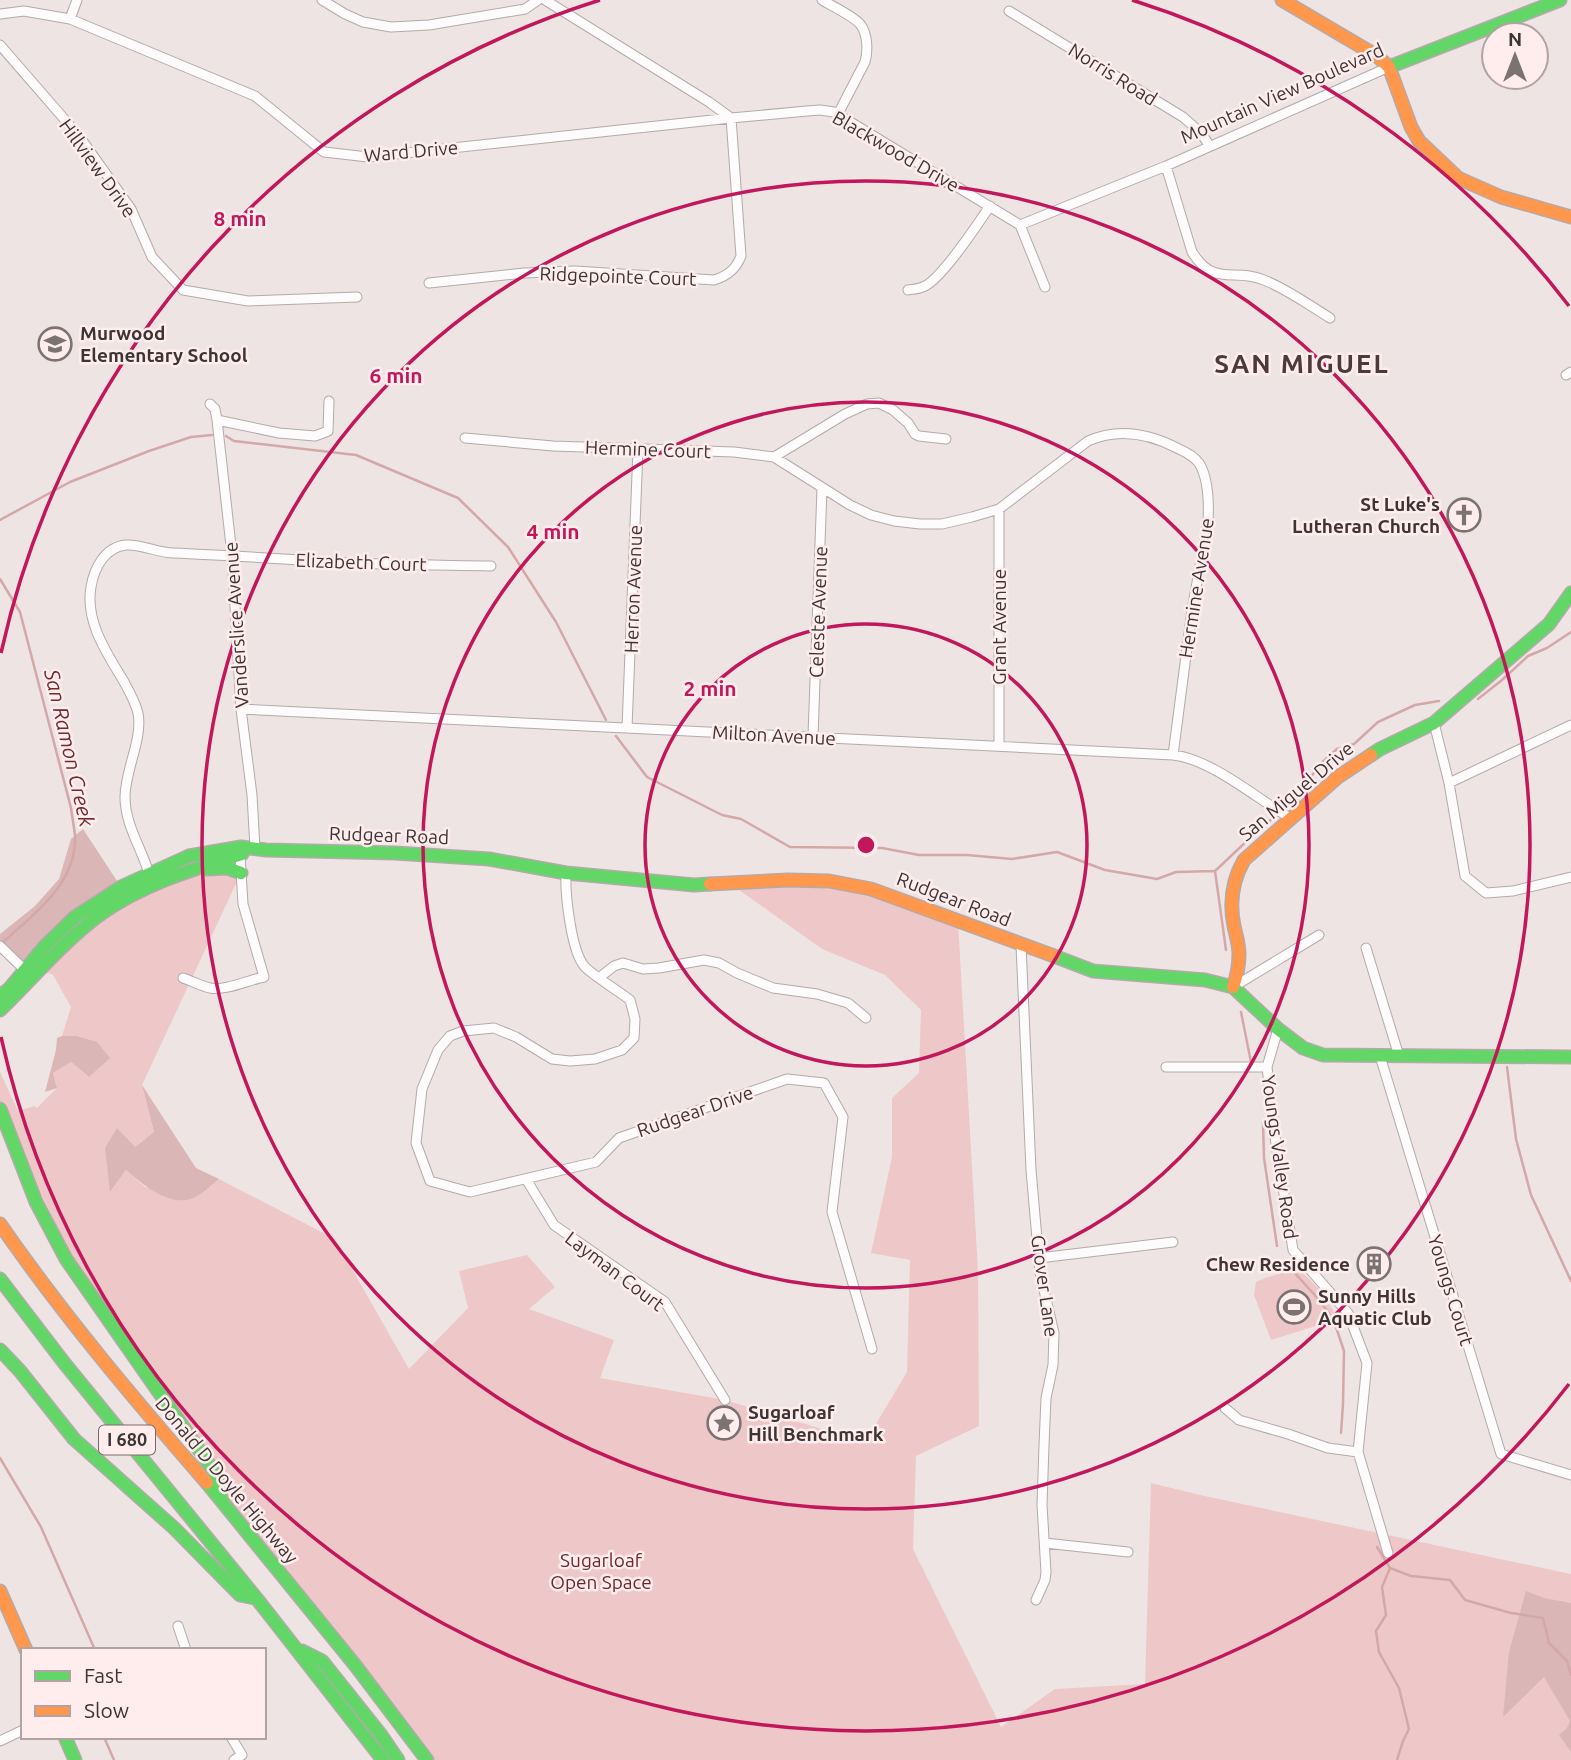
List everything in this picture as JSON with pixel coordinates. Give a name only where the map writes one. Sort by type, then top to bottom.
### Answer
[{"type":"main road","points":[[1282,0],[1377,57],[1388,67],[1419,141],[1458,177],[1501,197],[1571,217]]},
{"type":"main road","name":"Mountain View Boulevard","points":[[1388,67],[1560,0]]},
{"type":"main road","name":"San Miguel Drive","points":[[1233,987],[1240,960],[1232,916],[1233,883],[1244,860],[1290,818],[1360,762],[1380,749],[1434,723],[1549,624],[1571,593]]},
{"type":"main road","name":"Rudgear Road","points":[[0,1010],[5,994],[99,915],[189,856],[241,847],[489,859],[566,873],[694,885],[788,880],[829,881],[872,888],[1093,971],[1205,980],[1233,987]]},
{"type":"main road","name":"Rudgear Road","points":[[151,880],[197,869],[255,848]]},
{"type":"main road","points":[[197,869],[227,868],[242,873]]},
{"type":"main road","points":[[1233,987],[1278,1029],[1303,1048],[1323,1055],[1571,1057]]},
{"type":"main road","points":[[0,1109],[36,1202],[66,1259],[211,1467],[219,1482],[221,1500]]},
{"type":"main road","name":"Donald D Doyle Highway","points":[[0,1224],[52,1297],[127,1392],[221,1500],[387,1705],[427,1760]]},
{"type":"main road","name":"I 680","points":[[0,1279],[65,1364],[297,1648],[383,1760]]},
{"type":"main road","points":[[0,1350],[74,1439],[173,1528],[240,1595],[257,1599]]},
{"type":"main road","points":[[0,1591],[25,1648]]},
{"type":"main road","name":"I 680","points":[[297,1648],[322,1661],[398,1760]]},
{"type":"main road","points":[[66,1739],[75,1760]]},
{"type":"street","points":[[70,19],[77,0]]},
{"type":"street","points":[[322,0],[363,22],[391,27],[429,25],[525,9],[538,0]]},
{"type":"street","points":[[545,0],[732,118]]},
{"type":"street","points":[[822,0],[859,23],[866,41],[865,62],[838,114]]},
{"type":"street","name":"Ward Drive","points":[[0,14],[24,11],[70,19],[255,96],[324,152],[368,157],[732,118]]},
{"type":"street","name":"Norris Road","points":[[1009,11],[1183,117],[1200,132],[1210,146]]},
{"type":"street","name":"Hillview Drive","points":[[0,45],[79,136],[131,209],[152,257],[183,290],[248,301],[356,297]]},
{"type":"street","name":"Mountain View Boulevard","points":[[1020,225],[1166,166],[1388,67]]},
{"type":"street","name":"Blackwood Drive","points":[[732,118],[820,110],[838,114],[1020,225]]},
{"type":"street","name":"Ridgepointe Court","points":[[429,283],[524,273],[575,271],[714,280],[721,278],[738,265],[741,256],[732,118]]},
{"type":"street","points":[[1166,166],[1192,252],[1200,264],[1216,274],[1247,275],[1268,281],[1330,318]]},
{"type":"street","points":[[908,290],[929,284],[943,270],[990,206]]},
{"type":"street","points":[[1020,225],[1045,287]]},
{"type":"street","points":[[218,420],[279,433],[316,436],[328,431],[330,401]]},
{"type":"street","points":[[774,457],[845,414],[867,404],[879,403],[893,410],[919,436],[946,439]]},
{"type":"street","name":"Vanderslice Avenue","points":[[210,404],[215,409],[218,420],[232,555],[241,709],[255,848]]},
{"type":"street","name":"Hermine Avenue","points":[[822,488],[871,515],[894,521],[942,524],[999,509],[1087,441],[1111,433],[1164,441],[1191,455],[1203,471],[1208,495],[1208,522],[1192,610],[1173,755]]},
{"type":"street","name":"Hermine Court","points":[[465,438],[553,446],[734,452],[774,457],[822,488]]},
{"type":"street","name":"Herron Avenue","points":[[627,728],[638,449]]},
{"type":"street","name":"Celeste Avenue","points":[[813,736],[822,488]]},
{"type":"street","name":"Grant Avenue","points":[[999,509],[999,746]]},
{"type":"street","name":"Elizabeth Court","points":[[151,880],[128,819],[125,797],[139,717],[135,701],[94,625],[90,609],[91,586],[101,560],[112,550],[126,545],[169,553],[333,562],[491,566]]},
{"type":"street","name":"Milton Avenue","points":[[241,709],[1187,756],[1290,818]]},
{"type":"street","points":[[1434,723],[1449,783],[1465,876],[1486,893],[1513,891],[1571,877]]},
{"type":"street","points":[[1449,783],[1571,725]]},
{"type":"street","points":[[183,978],[211,988],[232,987],[264,977],[243,904],[240,855]]},
{"type":"street","name":"Rudgear Drive","points":[[566,873],[565,892],[574,944],[583,966],[630,1000],[635,1019],[634,1038],[622,1050],[595,1059],[570,1061],[552,1059],[516,1037],[494,1028],[463,1031],[450,1037],[438,1049],[422,1089],[416,1143],[430,1181],[470,1192],[596,1162],[619,1138],[787,1079],[824,1083],[843,1117],[832,1212],[872,1349]]},
{"type":"street","points":[[1233,987],[1319,935]]},
{"type":"street","name":"Grover Lane","points":[[1021,945],[1031,1170],[1040,1273],[1054,1333],[1053,1365],[1046,1398],[1044,1445],[1042,1505],[1045,1580],[1036,1600]]},
{"type":"street","points":[[2,948],[29,974]]},
{"type":"street","points":[[1366,948],[1399,1056]]},
{"type":"street","points":[[600,977],[614,966],[623,963],[643,969],[704,960],[773,988],[817,994],[848,1003],[866,1018]]},
{"type":"street","name":"Youngs Valley Road","points":[[1278,1029],[1267,1067],[1293,1250],[1348,1313],[1367,1363],[1358,1452],[1388,1552]]},
{"type":"street","name":"Youngs Court","points":[[1380,1055],[1501,1454],[1571,1475]]},
{"type":"street","points":[[1166,1067],[1267,1067]]},
{"type":"street","name":"Layman Court","points":[[526,1179],[554,1225],[665,1302],[725,1400]]},
{"type":"street","points":[[1039,1258],[1173,1242]]},
{"type":"street","points":[[1225,1408],[1239,1420],[1328,1448],[1358,1452]]},
{"type":"street","points":[[1045,1543],[1128,1552]]},
{"type":"street","points":[[178,1626],[185,1648]]},
{"type":"street","points":[[0,1741],[21,1731]]},
{"type":"street","points":[[233,1739],[242,1755],[234,1760]]},
{"type":"green space","name":"Sugarloaf Open Space","points":[[197,869],[241,873],[142,1085],[154,1132],[135,1147],[111,1191],[126,1170],[145,1187],[191,1199],[219,1179],[335,1239],[409,1369],[468,1308],[459,1271],[527,1255],[555,1287],[529,1309],[614,1340],[600,1378],[725,1400],[865,1442],[907,1372],[910,1260],[871,1253],[892,1157],[892,1098],[919,1073],[921,1010],[885,975],[822,949],[732,885],[829,881],[958,921],[978,1271],[979,1426],[916,1456],[913,1549],[1001,1727],[1055,1689],[1145,1684],[1151,1483],[1571,1574],[1571,1760],[427,1760],[221,1500],[219,1482],[91,1297],[0,1109],[0,1072],[18,1111],[35,1106],[37,1108],[57,1088],[53,1073],[71,1062],[89,1077],[76,1036],[62,1036],[71,1007],[53,975],[41,970],[99,915]]},
{"type":"green space","name":"Sunny Hills Aquatic Club","points":[[1298,1268],[1322,1292],[1338,1319],[1271,1340],[1254,1295],[1256,1282]]},
{"type":"shaded area","points":[[83,829],[121,887],[109,894],[24,969],[0,946],[0,934],[35,906],[59,879],[71,839]]},
{"type":"shaded area","points":[[76,1036],[97,1042],[110,1058],[89,1077],[71,1062],[53,1073],[57,1088],[45,1092],[57,1038]]},
{"type":"shaded area","points":[[142,1085],[196,1168],[219,1179],[194,1198],[182,1200],[165,1197],[126,1170],[110,1192],[105,1148],[117,1128],[135,1147],[154,1132]]},
{"type":"shaded area","points":[[1526,1591],[1544,1598],[1571,1603],[1571,1752],[1559,1735],[1570,1721],[1544,1677],[1503,1717],[1509,1652]]},
{"type":"waterway","points":[[0,520],[70,482],[191,437],[212,435]]},
{"type":"waterway","points":[[226,436],[234,441],[356,455],[458,498],[508,547],[556,622],[606,720]]},
{"type":"waterway","name":"San Ramon Creek","points":[[0,579],[20,612],[71,808],[75,835],[74,852],[61,883],[40,909],[2,943]]},
{"type":"waterway","points":[[1478,699],[1528,656],[1547,648],[1571,632]]},
{"type":"waterway","points":[[1285,805],[1319,765],[1337,749],[1354,744],[1378,722],[1415,705],[1439,701]]},
{"type":"waterway","points":[[616,736],[647,777],[722,815],[741,819],[790,847],[882,848],[919,855],[1012,859],[1057,852],[1105,870],[1157,879],[1176,872],[1215,871],[1275,817]]},
{"type":"waterway","points":[[1215,871],[1226,950]]},
{"type":"waterway","points":[[1241,1012],[1251,1062]]},
{"type":"waterway","points":[[1507,1067],[1516,1139],[1531,1195],[1571,1281]]},
{"type":"waterway","points":[[1263,1123],[1264,1158],[1277,1246]]},
{"type":"waterway","points":[[1284,1261],[1321,1302],[1334,1321],[1344,1351],[1341,1433]]},
{"type":"waterway","name":"San Ramon Creek","points":[[0,1458],[41,1527],[94,1648]]},
{"type":"waterway","points":[[1377,1547],[1390,1568],[1382,1587],[1386,1615],[1376,1631],[1379,1652],[1399,1688],[1409,1729],[1397,1760]]},
{"type":"waterway","points":[[1390,1568],[1411,1576],[1450,1580],[1465,1600],[1511,1613],[1543,1618],[1549,1643],[1567,1661],[1571,1675]]},
{"type":"waterway","name":"San Ramon Creek","points":[[105,1739],[114,1760]]},
{"type":"traffic: fast","points":[[1389,67],[1560,0]]},
{"type":"traffic: fast","points":[[1371,755],[1434,723],[1549,624],[1571,593]]},
{"type":"traffic: fast","points":[[0,996],[75,917],[121,887],[189,856],[241,847],[489,859],[566,873],[694,885],[710,884]]},
{"type":"traffic: fast","points":[[0,1010],[72,938],[114,905],[167,879],[242,854]]},
{"type":"traffic: fast","points":[[207,869],[227,868],[241,873]]},
{"type":"traffic: fast","points":[[1054,956],[1093,971],[1205,980],[1233,987],[1278,1029],[1303,1048],[1323,1055],[1571,1057]]},
{"type":"traffic: fast","points":[[0,1109],[36,1202],[66,1259],[211,1467],[219,1482],[221,1497]]},
{"type":"traffic: fast","points":[[0,1279],[383,1760]]},
{"type":"traffic: fast","points":[[0,1350],[74,1439],[174,1528],[240,1595],[255,1598]]},
{"type":"traffic: fast","points":[[207,1483],[355,1665],[427,1760]]},
{"type":"traffic: fast","points":[[302,1651],[322,1661],[398,1760]]},
{"type":"traffic: fast","points":[[66,1739],[75,1760]]},
{"type":"traffic: slow","points":[[1282,0],[1377,56],[1389,67],[1411,127],[1419,141],[1458,178],[1501,197],[1571,217]]},
{"type":"traffic: slow","points":[[1233,987],[1239,954],[1232,900],[1234,884],[1244,860],[1338,777],[1371,755]]},
{"type":"traffic: slow","points":[[710,884],[829,881],[871,889],[1054,956]]},
{"type":"traffic: slow","points":[[0,1224],[100,1356],[207,1483]]},
{"type":"traffic: slow","points":[[0,1591],[25,1648]]},
{"type":"place","name":"Murwood Elementary School","points":[[55,344]]},
{"type":"place","name":"St Luke's Lutheran Church","points":[[1464,515]]},
{"type":"place","name":"Chew Residence","points":[[1374,1264]]},
{"type":"place","name":"Sunny Hills Aquatic Club","points":[[1294,1307]]},
{"type":"place","name":"Sugarloaf Hill Benchmark","points":[[724,1423]]},
{"type":"district","name":"SAN MIGUEL","points":[[1302,364]]}]
